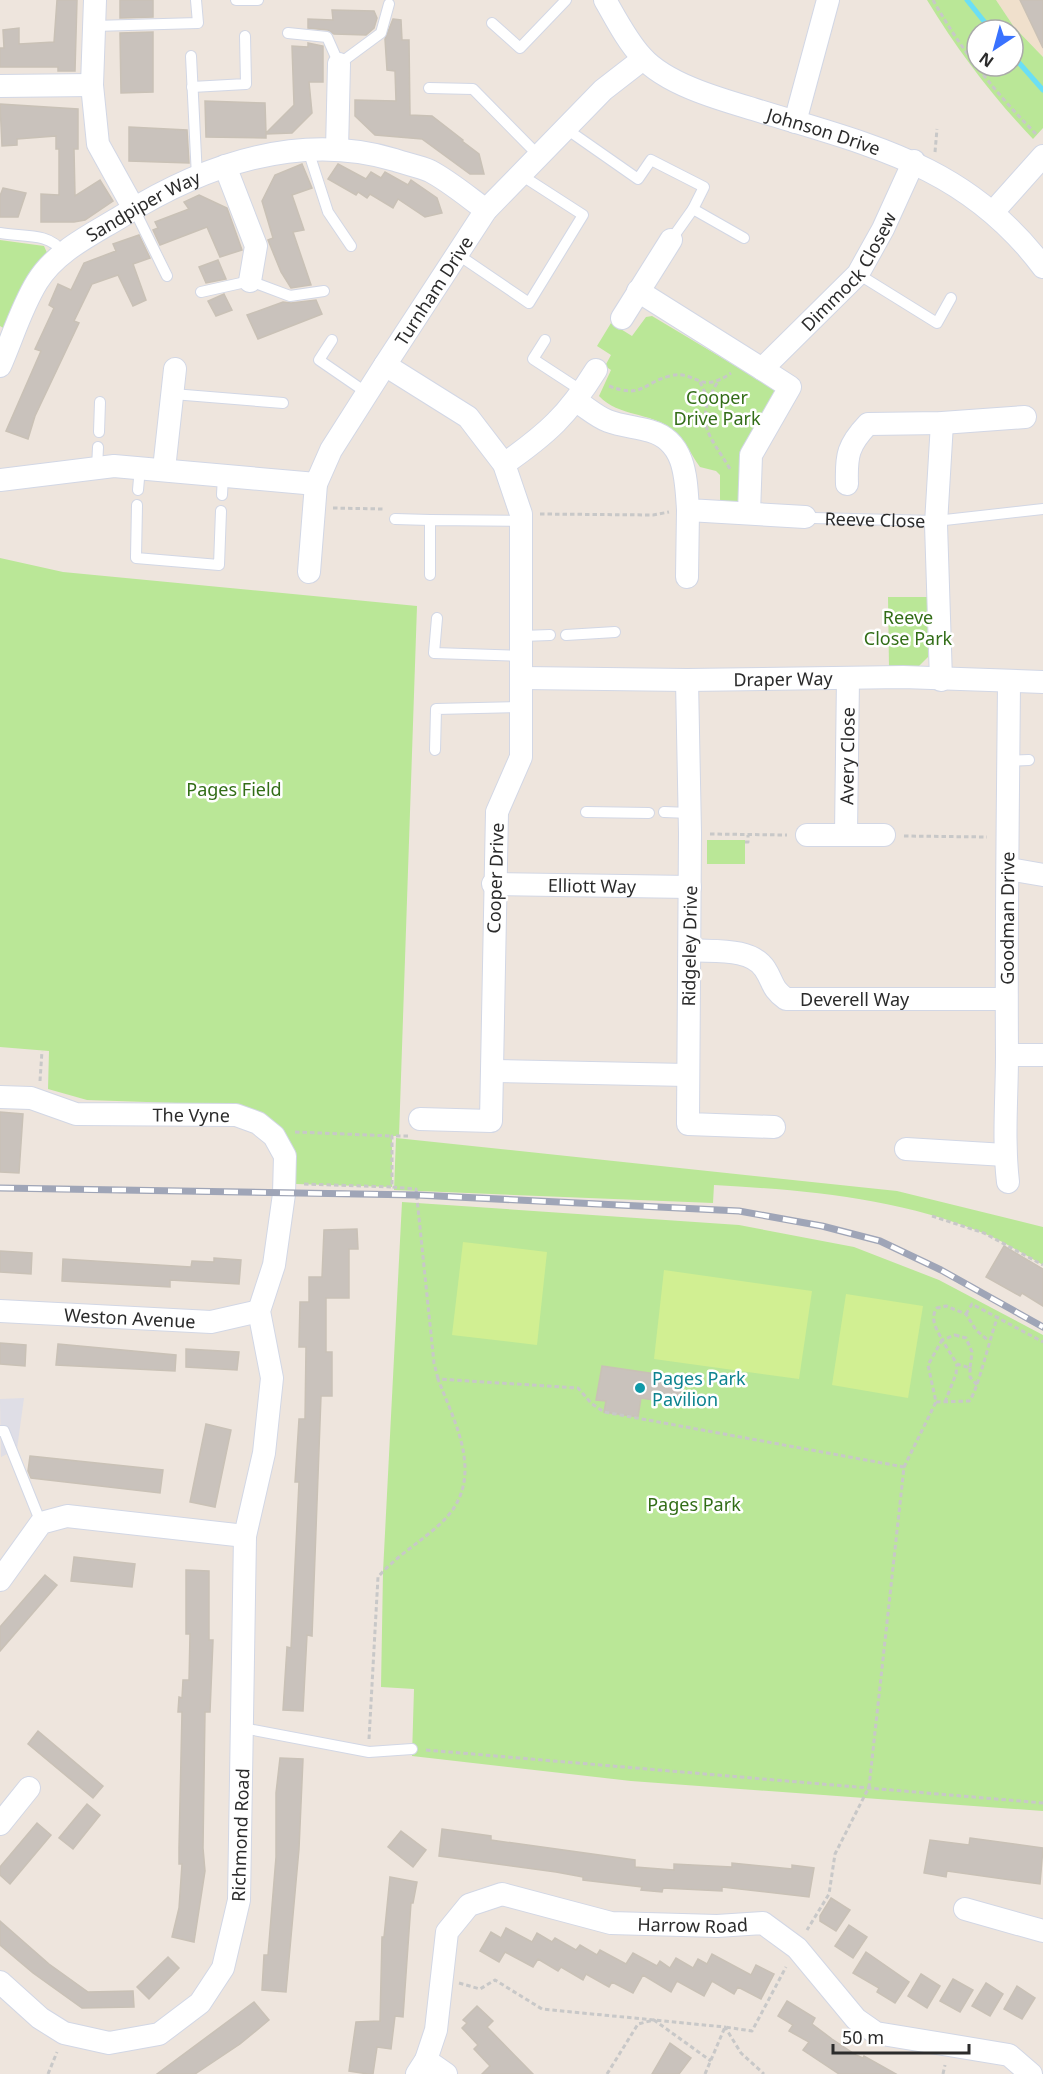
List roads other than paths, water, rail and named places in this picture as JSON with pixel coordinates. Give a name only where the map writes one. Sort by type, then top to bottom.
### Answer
[{"type":"street","points":[[94,0],[92,85],[98,144],[134,208]]},
{"type":"street","name":"Johnson Drive","points":[[605,0],[643,59],[678,82],[706,94],[855,140],[914,162],[957,184],[993,212],[1043,267]]},
{"type":"street","points":[[795,122],[828,0]]},
{"type":"street","name":"Turnham Drive","points":[[309,572],[316,484],[331,450],[457,254],[486,210],[603,90],[643,59]]},
{"type":"street","points":[[337,150],[339,64]]},
{"type":"street","points":[[0,86],[92,85]]},
{"type":"street","name":"Sandpiper Way","points":[[0,366],[7,333],[37,282],[62,252],[134,208],[225,166],[270,153],[308,149],[363,151],[429,171],[486,210]]},
{"type":"street","points":[[993,212],[1043,156]]},
{"type":"street","name":"Dimmock Closew","points":[[762,369],[858,274],[883,230],[914,162]]},
{"type":"street","points":[[225,166],[256,246],[250,281]]},
{"type":"street","points":[[621,318],[671,240]]},
{"type":"street","points":[[638,291],[790,387],[750,455],[749,513]]},
{"type":"street","name":"Cooper Drive","points":[[385,365],[468,417],[504,464],[522,521],[521,757],[497,813],[493,885],[490,1121],[414,1127]]},
{"type":"street","points":[[164,469],[175,369]]},
{"type":"street","points":[[504,464],[548,433],[587,385],[607,421],[653,432],[669,441],[678,452],[686,471],[687,576]]},
{"type":"street","points":[[847,484],[846,459],[854,439],[868,424],[942,423],[1024,417]]},
{"type":"street","name":"Reeve Close","points":[[941,680],[936,520],[942,423]]},
{"type":"street","points":[[0,480],[97,458],[139,478],[164,469],[223,485],[316,484]]},
{"type":"street","points":[[688,510],[809,518]]},
{"type":"street","name":"Draper Way","points":[[522,656],[687,680],[848,678],[1043,682]]},
{"type":"street","name":"Avery Close","points":[[846,834],[848,678]]},
{"type":"street","name":"Ridgeley Drive","points":[[687,680],[690,823],[688,1124],[774,1127]]},
{"type":"street","name":"Goodman Drive","points":[[1008,1182],[1005,1155],[1007,1055],[1005,999],[1009,869],[1007,837],[1019,760],[1009,682]]},
{"type":"street","points":[[807,835],[884,835]]},
{"type":"street","points":[[1009,869],[1043,875]]},
{"type":"street","name":"Elliott Way","points":[[493,885],[690,887]]},
{"type":"street","name":"Deverell Way","points":[[690,950],[750,955],[765,968],[774,990],[786,999],[1005,999]]},
{"type":"street","points":[[1007,1055],[1043,1055]]},
{"type":"street","points":[[492,1071],[687,1075]]},
{"type":"street","name":"The Vyne","points":[[0,1097],[31,1098],[76,1114],[236,1115],[258,1123],[274,1136],[285,1156],[284,1194],[278,1237]]},
{"type":"street","points":[[906,1149],[1005,1155]]},
{"type":"street","name":"Richmond Road","points":[[0,1982],[40,2018],[64,2033],[108,2043],[159,2034],[200,2003],[223,1968],[239,1900],[245,1536],[264,1453],[272,1378],[259,1311],[274,1265],[278,1237]]},
{"type":"street","name":"Weston Avenue","points":[[0,1311],[211,1322],[259,1311]]},
{"type":"street","points":[[0,1580],[41,1523],[67,1516],[245,1536]]},
{"type":"street","points":[[0,1824],[29,1788]]},
{"type":"street","name":"Harrow Road","points":[[446,2074],[422,2067],[436,2030],[447,1932],[469,1905],[502,1894],[611,1923],[717,1926],[763,1923],[796,1948],[856,2019],[876,2033],[1008,2055],[1031,2074]]},
{"type":"street","points":[[965,1909],[1043,1931]]},
{"type":"lane","points":[[94,26],[198,23],[196,0]]},
{"type":"lane","points":[[236,0],[258,0]]},
{"type":"lane","points":[[492,23],[520,48],[566,0]]},
{"type":"lane","points":[[288,33],[327,37],[339,64],[381,33],[389,4]]},
{"type":"lane","points":[[192,87],[246,84],[245,36]]},
{"type":"lane","points":[[191,56],[197,177]]},
{"type":"lane","points":[[429,88],[473,89],[539,156]]},
{"type":"lane","points":[[565,128],[638,179],[651,160],[704,187],[671,240]]},
{"type":"lane","points":[[308,149],[328,212],[351,246]]},
{"type":"lane","points":[[457,254],[529,303],[583,215],[520,175]]},
{"type":"lane","points":[[134,208],[167,276]]},
{"type":"lane","points":[[693,208],[744,238]]},
{"type":"lane","points":[[0,233],[38,237],[58,245],[62,252]]},
{"type":"lane","points":[[858,274],[937,323],[951,298]]},
{"type":"lane","points":[[201,292],[250,281],[290,296],[324,291]]},
{"type":"lane","points":[[332,340],[319,360],[367,393]]},
{"type":"lane","points":[[545,340],[533,358],[587,385]]},
{"type":"lane","points":[[173,394],[283,403]]},
{"type":"lane","points":[[99,432],[100,402]]},
{"type":"lane","points":[[137,505],[136,558],[219,565],[221,511]]},
{"type":"lane","name":"Reeve Close","points":[[809,518],[936,520],[1043,509]]},
{"type":"lane","points":[[395,519],[522,521]]},
{"type":"lane","points":[[430,520],[430,575]]},
{"type":"lane","points":[[437,618],[434,653],[522,656],[550,635]]},
{"type":"lane","points":[[566,635],[615,632]]},
{"type":"lane","points":[[435,750],[436,709],[522,708]]},
{"type":"lane","points":[[586,812],[649,813]]},
{"type":"lane","points":[[664,812],[690,823]]},
{"type":"lane","points":[[0,1431],[4,1431],[41,1523]]},
{"type":"lane","points":[[243,1728],[369,1752],[412,1749]]},
{"type":"waterway","points":[[967,0],[981,18]]},
{"type":"waterway","points":[[1025,70],[1043,90]]},
{"type":"railway","points":[[0,1188],[417,1195],[739,1211],[822,1226],[880,1241],[941,1270],[1043,1327]]},
{"type":"place","name":"Pages Park Pavilion","points":[[640,1388]]},
{"type":"park label","name":"Cooper Drive Park","points":[[717,407]]},
{"type":"park label","name":"Reeve Close Park","points":[[908,627]]},
{"type":"park label","name":"Pages Field","points":[[234,789]]},
{"type":"park label","name":"Pages Park","points":[[694,1504]]}]
